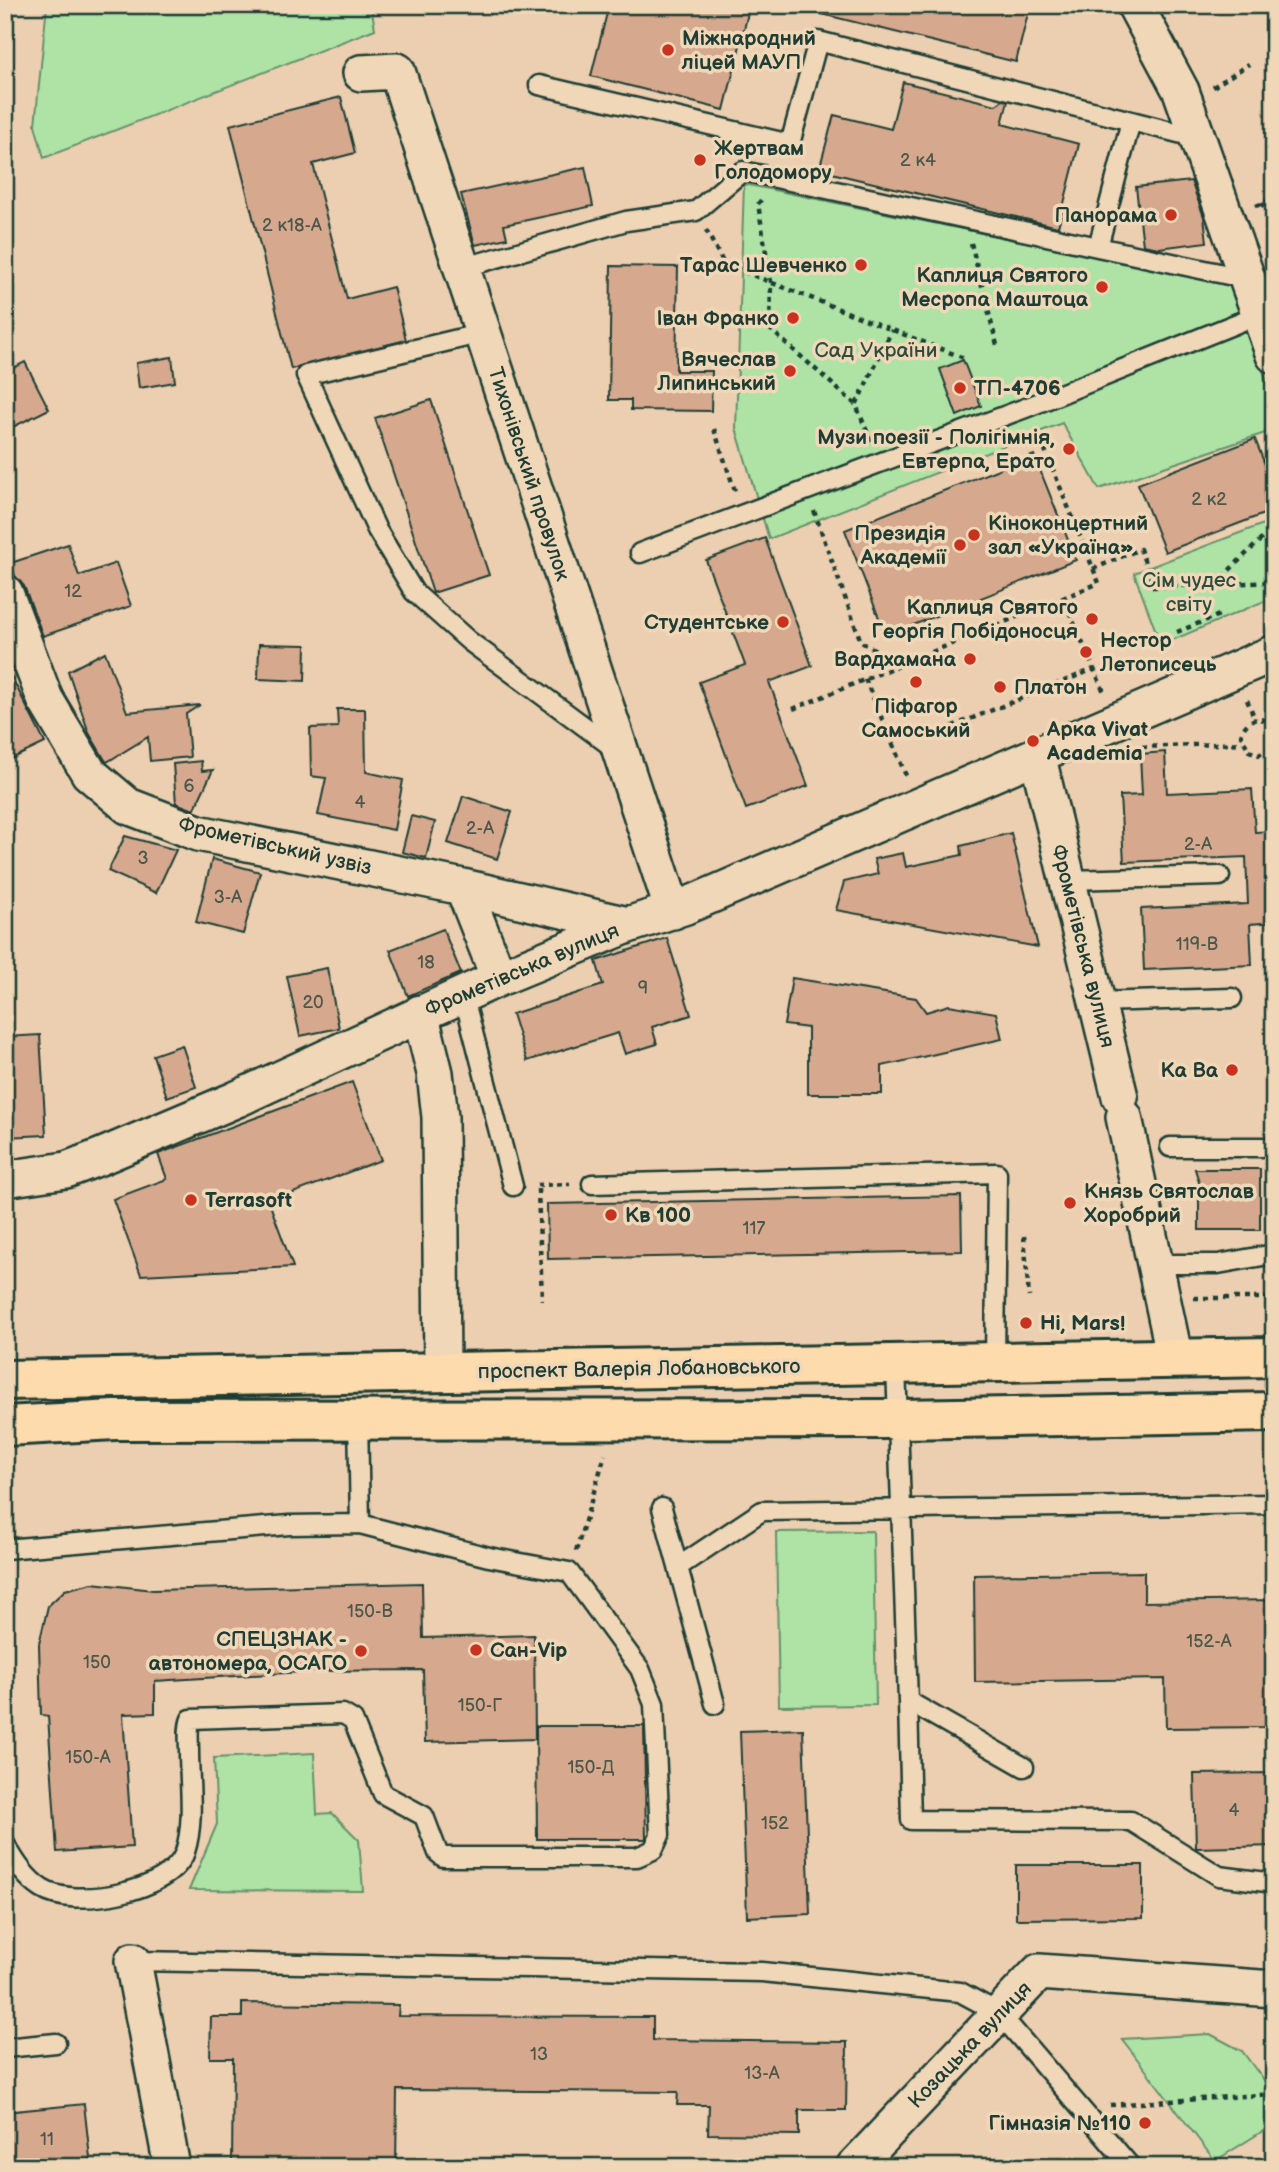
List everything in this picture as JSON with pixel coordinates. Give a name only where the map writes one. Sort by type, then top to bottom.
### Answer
[{"type":"main road","name":"проспект Валерія Лобановського","points":[[5,1380],[896,1366],[1274,1357]]},
{"type":"main road","points":[[5,1426],[115,1420],[358,1417],[900,1419],[1274,1412]]},
{"type":"street","points":[[1135,5],[1186,104],[1274,355]]},
{"type":"street","name":"Тихонівський провулок","points":[[361,73],[397,71],[673,911]]},
{"type":"street","name":"Фрометівський узвіз","points":[[5,593],[45,699],[89,773],[128,806],[198,832],[463,887],[628,925]]},
{"type":"street","name":"Фрометівська вулиця","points":[[5,1179],[78,1166],[237,1099],[499,978],[628,925],[673,911],[1274,653]]},
{"type":"street","name":"Фрометівська вулиця","points":[[1037,754],[1122,1107],[1175,1359]]},
{"type":"street","points":[[463,887],[499,978]]},
{"type":"street","points":[[420,1013],[435,1073],[440,1117],[442,1372]]},
{"type":"street","points":[[133,1961],[172,2167]]},
{"type":"street","name":"Козацька вулиця","points":[[854,2167],[1039,1972],[1274,1989]]},
{"type":"lane","points":[[539,85],[790,144],[818,41],[1198,138]]},
{"type":"lane","points":[[1098,247],[1131,121]]},
{"type":"lane","points":[[462,268],[626,221],[696,211],[743,171],[1247,279]]},
{"type":"lane","points":[[640,554],[1028,407],[1260,314]]},
{"type":"lane","points":[[483,333],[306,375],[377,530],[414,592],[469,641],[622,754]]},
{"type":"lane","points":[[1067,880],[1220,876]]},
{"type":"lane","points":[[463,994],[513,1186]]},
{"type":"lane","points":[[1097,1002],[1232,998]]},
{"type":"lane","points":[[1170,1147],[1274,1147]]},
{"type":"lane","points":[[592,1184],[997,1173],[995,1364]]},
{"type":"lane","points":[[1154,1264],[1218,1264],[1274,1254]]},
{"type":"lane","points":[[896,1366],[903,1508],[911,1820],[1130,1821],[1219,1876],[1274,1883]]},
{"type":"lane","points":[[358,1417],[360,1524]]},
{"type":"lane","points":[[678,1567],[762,1511],[1274,1504]]},
{"type":"lane","points":[[662,1508],[715,1704]]},
{"type":"lane","points":[[5,1549],[289,1525],[360,1524],[489,1557],[569,1572],[640,1669],[654,1704],[660,1835],[653,1850],[637,1857],[443,1857],[438,1853],[424,1816],[383,1794],[353,1720],[343,1714],[191,1719],[190,1829],[184,1855],[171,1872],[132,1893],[63,1896],[43,1890],[19,1868],[5,1844]]},
{"type":"lane","points":[[908,1701],[1024,1767]]},
{"type":"lane","points":[[133,1961],[762,1972],[960,1992],[999,2014],[1131,2167]]},
{"type":"lane","points":[[5,2048],[55,2043]]},
{"type":"path","points":[[1186,104],[1249,64]]},
{"type":"path","points":[[778,178],[758,204],[771,282],[770,329],[856,405],[872,443]]},
{"type":"path","points":[[1262,203],[1274,225]]},
{"type":"path","points":[[696,211],[724,264],[964,358]]},
{"type":"path","points":[[965,218],[998,345]]},
{"type":"path","points":[[856,405],[892,330]]},
{"type":"path","points":[[793,709],[1099,583],[1028,407]]},
{"type":"path","points":[[713,429],[744,514]]},
{"type":"path","points":[[807,491],[861,642],[902,664]]},
{"type":"path","points":[[1214,584],[1274,527]]},
{"type":"path","points":[[1093,569],[1140,549],[1154,587],[1274,582]]},
{"type":"path","points":[[1063,598],[1108,701]]},
{"type":"path","points":[[1185,637],[1177,632],[1219,615],[1217,624]]},
{"type":"path","points":[[943,730],[1094,669]]},
{"type":"path","points":[[865,679],[898,756]]},
{"type":"path","points":[[1249,706],[1255,719]]},
{"type":"path","points":[[1274,726],[1265,719],[1255,719],[1243,728],[1242,743],[1249,751],[1259,755],[1274,746]]},
{"type":"path","points":[[1140,747],[1242,743]]},
{"type":"path","points":[[513,1186],[592,1184]]},
{"type":"path","points":[[538,1185],[542,1300]]},
{"type":"path","points":[[1024,1237],[1029,1297]]},
{"type":"path","points":[[1162,1298],[1274,1298]]},
{"type":"path","points":[[569,1572],[600,1478],[604,1455]]},
{"type":"path","points":[[1080,2107],[1274,2094]]},
{"type":"green space","points":[[47,5],[371,5],[375,29],[44,158],[35,125]]},
{"type":"green space","name":"Сад України","points":[[744,184],[1233,285],[1274,402],[1274,430],[1099,489],[1062,423],[769,539],[736,428]]},
{"type":"green space","name":"Сім чудес світу","points":[[1274,520],[1274,597],[1161,645],[1134,573]]},
{"type":"green space","points":[[873,1531],[876,1705],[779,1706],[776,1532]]},
{"type":"green space","points":[[314,1753],[317,1814],[332,1813],[359,1840],[363,1891],[189,1890],[217,1824],[214,1758]]},
{"type":"green space","points":[[1210,2034],[1242,2051],[1274,2094],[1274,2124],[1215,2161],[1122,2039]]},
{"type":"building","name":"Міжнародний ліцей МАУП","points":[[609,5],[750,5],[724,110],[591,76]]},
{"type":"building","points":[[823,5],[1030,5],[1016,62],[822,14]]},
{"type":"building","points":[[903,82],[996,105],[1003,100],[1008,101],[1002,124],[1079,144],[1058,227],[819,170],[834,115],[891,129]]},
{"type":"building","points":[[341,97],[355,153],[313,164],[347,299],[393,287],[406,340],[291,369],[230,125]]},
{"type":"building","points":[[585,167],[593,206],[504,225],[507,238],[475,245],[461,194]]},
{"type":"building","name":"Панорама","points":[[1191,181],[1204,217],[1207,242],[1159,248],[1143,245],[1136,187]]},
{"type":"building","points":[[611,266],[678,267],[676,371],[712,371],[711,411],[631,410],[631,400],[609,400]]},
{"type":"building","points":[[172,357],[175,382],[139,388],[136,363]]},
{"type":"building","name":"ТП-4706","points":[[963,360],[981,406],[957,416],[940,369]]},
{"type":"building","points":[[25,362],[49,409],[5,431],[5,372]]},
{"type":"building","points":[[431,400],[489,575],[433,593],[375,418]]},
{"type":"building","points":[[1255,439],[1274,488],[1274,510],[1165,552],[1138,484]]},
{"type":"building","name":"Президія Академії","points":[[1034,455],[1076,560],[886,636],[845,530]]},
{"type":"building","points":[[765,538],[812,666],[769,682],[808,786],[746,809],[699,682],[745,665],[706,560]]},
{"type":"building","points":[[68,544],[79,576],[116,563],[131,606],[43,636],[24,586],[15,576],[11,563]]},
{"type":"building","points":[[259,644],[306,645],[305,681],[258,679]]},
{"type":"building","points":[[105,652],[127,712],[200,705],[186,714],[190,757],[150,761],[148,737],[107,762],[105,760],[89,733],[68,671]]},
{"type":"building","points":[[5,664],[45,743],[5,762]]},
{"type":"building","points":[[337,709],[365,709],[366,772],[403,780],[394,830],[318,815],[326,778],[311,776],[310,728],[338,727]]},
{"type":"building","points":[[1165,752],[1167,793],[1252,789],[1255,832],[1274,831],[1274,922],[1250,924],[1252,965],[1144,970],[1141,909],[1248,904],[1246,857],[1124,862],[1120,796],[1142,795],[1140,754]]},
{"type":"building","points":[[201,761],[202,771],[213,770],[194,810],[176,803],[173,764]]},
{"type":"building","points":[[463,796],[512,812],[497,859],[448,843]]},
{"type":"building","points":[[411,816],[435,822],[426,858],[402,852]]},
{"type":"building","points":[[1011,833],[1038,947],[836,910],[844,882],[878,874],[874,859],[903,853],[906,867],[962,855],[961,846]]},
{"type":"building","points":[[125,836],[176,850],[156,893],[108,871]]},
{"type":"building","points":[[212,859],[260,872],[243,934],[196,922]]},
{"type":"building","points":[[443,929],[461,973],[408,996],[390,950]]},
{"type":"building","points":[[667,938],[691,1015],[652,1027],[657,1044],[625,1054],[618,1033],[527,1061],[512,1014],[603,985],[596,961]]},
{"type":"building","points":[[327,968],[339,1028],[300,1036],[287,976]]},
{"type":"building","points":[[792,978],[916,998],[926,1012],[949,1005],[996,1013],[1002,1039],[882,1066],[882,1094],[808,1094],[808,1028],[784,1025]]},
{"type":"building","points":[[40,1035],[46,1135],[5,1137],[5,1037]]},
{"type":"building","points":[[182,1045],[196,1087],[167,1097],[153,1055]]},
{"type":"building","name":"Terrasoft","points":[[352,1082],[381,1160],[269,1202],[293,1267],[141,1275],[113,1199],[167,1179],[158,1154]]},
{"type":"building","points":[[1195,1169],[1260,1169],[1260,1230],[1199,1230],[1199,1182]]},
{"type":"building","points":[[961,1196],[962,1251],[548,1259],[547,1204]]},
{"type":"building","points":[[1144,1572],[1144,1602],[1274,1600],[1271,1727],[1166,1728],[1165,1679],[975,1682],[974,1575]]},
{"type":"building","points":[[92,1583],[153,1590],[422,1583],[423,1638],[534,1635],[535,1739],[425,1742],[423,1670],[318,1671],[155,1681],[155,1713],[123,1714],[132,1847],[57,1852],[48,1716],[41,1715],[39,1644],[48,1606],[65,1590]]},
{"type":"building","points":[[536,1726],[644,1726],[646,1839],[537,1839]]},
{"type":"building","points":[[803,1729],[810,1914],[747,1917],[740,1731]]},
{"type":"building","points":[[1274,1773],[1274,1846],[1196,1848],[1194,1774]]},
{"type":"building","points":[[1016,1865],[1143,1865],[1143,1918],[1016,1919]]},
{"type":"building","points":[[242,2003],[399,2005],[398,2016],[653,2017],[653,2040],[847,2042],[846,2110],[799,2110],[799,2135],[708,2134],[709,2105],[677,2105],[678,2092],[397,2090],[396,2167],[232,2167],[233,2058],[210,2058],[211,2017],[242,2017]]},
{"type":"building","points":[[84,2104],[91,2167],[5,2167],[5,2112]]},
{"type":"place","name":"Міжнародний ліцей МАУП","points":[[668,50]]},
{"type":"place","name":"Жертвам Голодомору","points":[[700,160]]},
{"type":"place","name":"Панорама","points":[[1171,215]]},
{"type":"place","name":"Тарас Шевченко","points":[[861,265]]},
{"type":"place","name":"Каплиця Святого Месропа Маштоца","points":[[1102,287]]},
{"type":"place","name":"Іван Франко","points":[[793,318]]},
{"type":"place","name":"Вячеслав Липинський","points":[[790,371]]},
{"type":"place","name":"ТП-4706","points":[[960,388]]},
{"type":"place","name":"Музи поезії - Полігімнія, Евтерпа, Ерато","points":[[1069,449]]},
{"type":"place","name":"Кіноконцертний зал «Україна»","points":[[974,535]]},
{"type":"place","name":"Президія Академії","points":[[960,545]]},
{"type":"place","name":"Каплиця Святого Георгія Побідоносця","points":[[1092,619]]},
{"type":"place","name":"Студентське","points":[[783,622]]},
{"type":"place","name":"Нестор Летописець","points":[[1086,652]]},
{"type":"place","name":"Вардхамана","points":[[970,659]]},
{"type":"place","name":"Піфагор Самоський","points":[[916,682]]},
{"type":"place","name":"Платон","points":[[1000,687]]},
{"type":"place","name":"Арка Vivat Academia","points":[[1033,741]]},
{"type":"place","name":"Ка Ва","points":[[1232,1070]]},
{"type":"place","name":"Terrasoft","points":[[191,1200]]},
{"type":"place","name":"Князь Святослав Хоробрий","points":[[1070,1203]]},
{"type":"place","name":"Кв 100","points":[[611,1215]]},
{"type":"place","name":"Hi, Mars!","points":[[1026,1323]]},
{"type":"place","name":"Сан-Vip","points":[[476,1650]]},
{"type":"place","name":"СПЕЦЗНАК - автономера, ОСАГО","points":[[361,1651]]},
{"type":"place","name":"Гімназія №110","points":[[1145,2123]]}]
